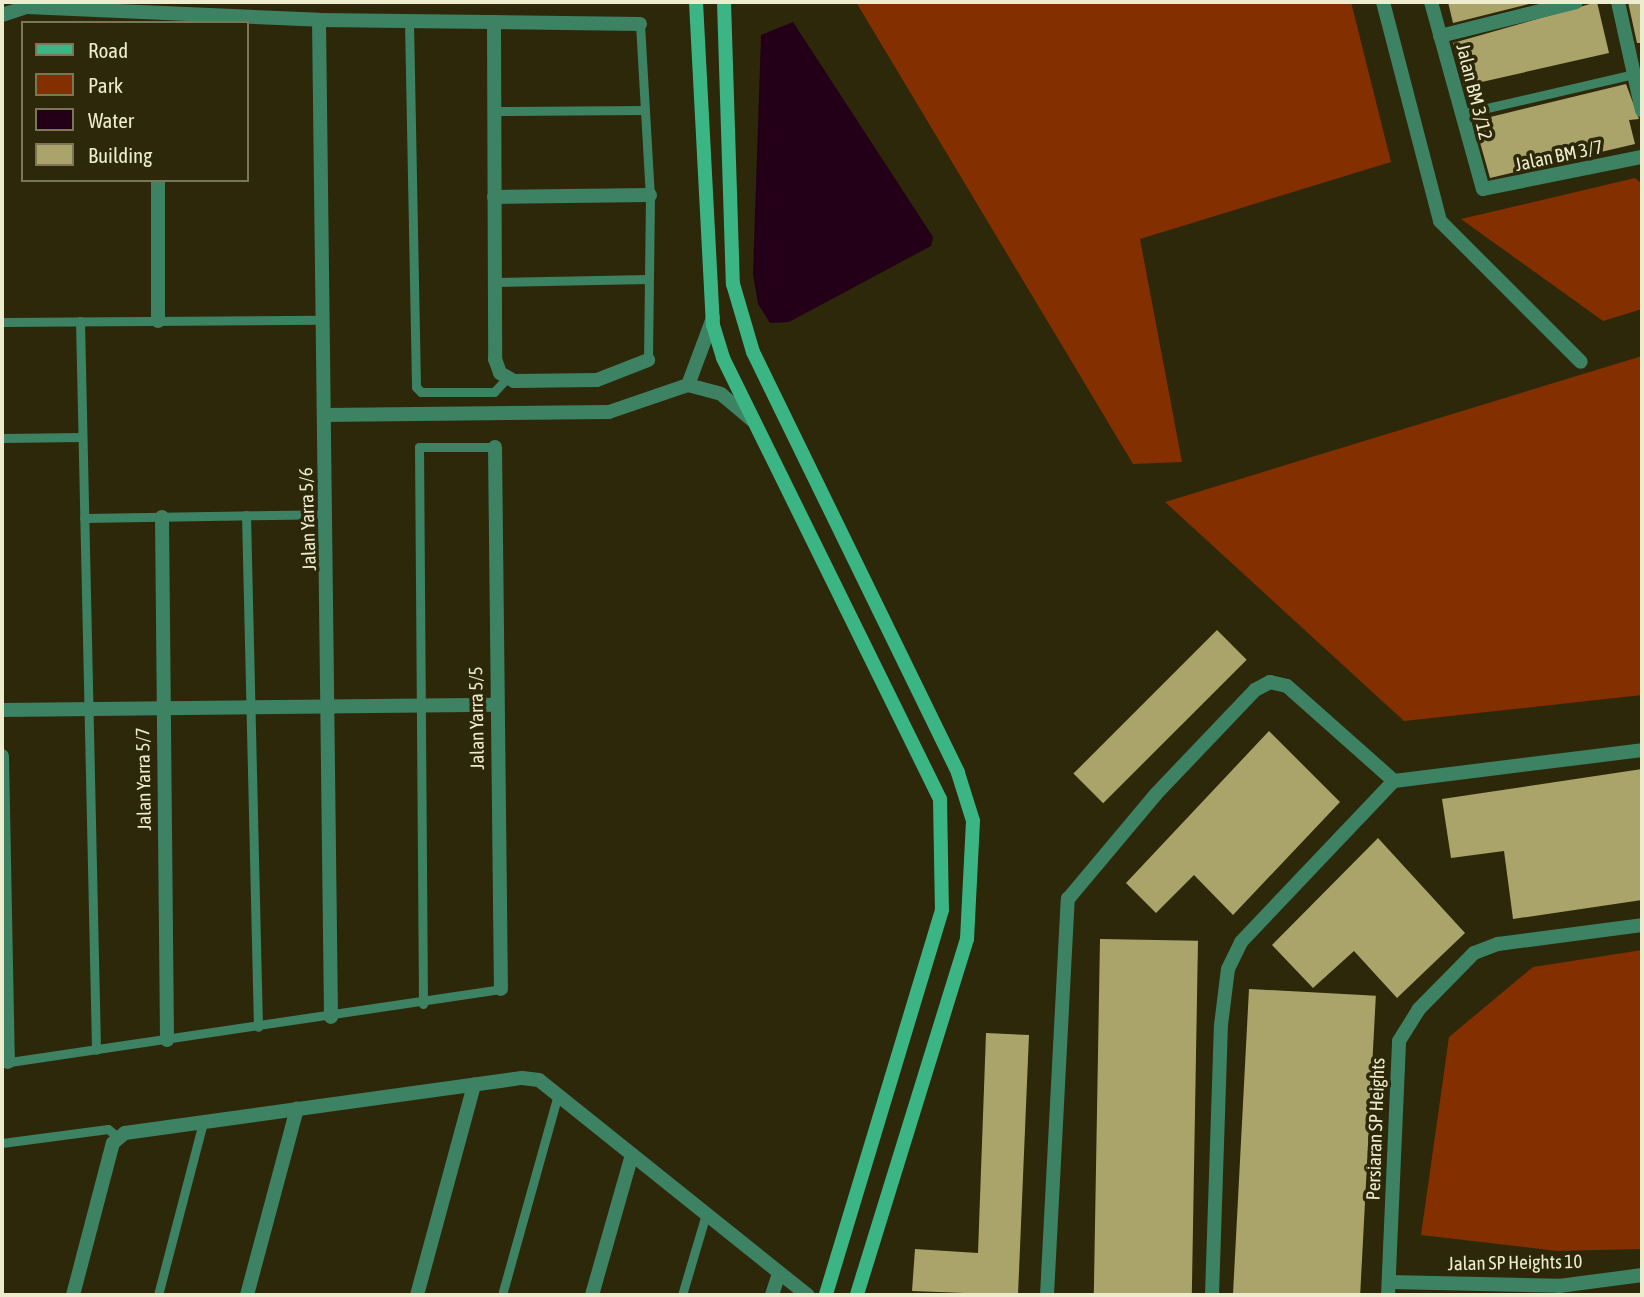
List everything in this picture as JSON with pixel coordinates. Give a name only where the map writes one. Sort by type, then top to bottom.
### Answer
[{"type":"street","points":[[696,2],[713,318],[723,358],[940,799],[945,863],[942,910],[827,1295]]},
{"type":"street","points":[[724,2],[733,284],[753,352],[958,774],[973,821],[967,939],[857,1295]]},
{"type":"street","points":[[1382,2],[1440,221],[1581,362]]},
{"type":"street","name":"Jalan BM 3/12","points":[[1431,2],[1483,190]]},
{"type":"street","points":[[1440,36],[1576,2]]},
{"type":"street","points":[[1618,2],[1642,110]]},
{"type":"street","points":[[2,15],[27,7],[158,10],[319,20],[640,24]]},
{"type":"street","name":"Jalan Yarra 5/6","points":[[319,20],[324,415],[332,709],[331,1017]]},
{"type":"street","points":[[494,22],[495,359],[508,377],[597,380],[648,360]]},
{"type":"street","name":"Jalan BM 3/7","points":[[1483,190],[1642,158]]},
{"type":"street","points":[[158,182],[158,321]]},
{"type":"street","points":[[494,197],[650,195]]},
{"type":"street","points":[[688,385],[713,318]]},
{"type":"street","points":[[324,415],[608,412],[688,385],[720,394],[752,420]]},
{"type":"street","name":"Jalan Yarra 5/5","points":[[495,447],[501,989]]},
{"type":"street","name":"Jalan Yarra 5/7","points":[[162,517],[167,1040]]},
{"type":"street","points":[[1047,1295],[1068,900],[1165,785],[1255,690],[1270,682],[1287,686],[1394,781]]},
{"type":"street","points":[[2,710],[332,709],[496,705]]},
{"type":"street","points":[[1212,1295],[1228,969],[1241,942],[1394,781],[1642,750]]},
{"type":"street","points":[[2,756],[5,1063]]},
{"type":"street","name":"Persiaran SP Heights","points":[[1388,1289],[1399,1041],[1418,1010],[1464,961],[1486,948],[1642,925]]},
{"type":"street","points":[[73,1295],[118,1136],[297,1109],[531,1079],[558,1095],[807,1295]]},
{"type":"street","points":[[417,1295],[474,1085]]},
{"type":"street","points":[[247,1295],[297,1109]]},
{"type":"street","points":[[592,1295],[632,1155]]},
{"type":"street","points":[[772,1295],[779,1273]]},
{"type":"street","name":"Jalan SP Heights 10","points":[[1388,1289],[1559,1290],[1642,1275]]},
{"type":"lane","points":[[409,21],[416,387],[421,392],[494,392],[508,377]]},
{"type":"lane","points":[[640,24],[650,195],[648,360]]},
{"type":"lane","points":[[1461,114],[1634,74]]},
{"type":"lane","points":[[494,111],[645,110]]},
{"type":"lane","points":[[494,282],[649,279]]},
{"type":"lane","points":[[2,322],[323,320]]},
{"type":"lane","points":[[80,321],[96,1050]]},
{"type":"lane","points":[[2,438],[82,437]]},
{"type":"lane","points":[[423,1004],[419,447],[495,447]]},
{"type":"lane","points":[[84,519],[327,514]]},
{"type":"lane","points":[[246,515],[258,1027]]},
{"type":"lane","points":[[5,1063],[423,1004],[501,989]]},
{"type":"lane","points":[[502,1295],[558,1095]]},
{"type":"lane","points":[[158,1295],[203,1122]]},
{"type":"lane","points":[[2,1143],[108,1129],[118,1136]]},
{"type":"lane","points":[[682,1295],[706,1214]]},
{"type":"green space","points":[[856,2],[1351,2],[1391,162],[1140,239],[1182,462],[1133,464]]},
{"type":"green space","points":[[1635,178],[1642,184],[1642,309],[1603,321],[1461,219]]},
{"type":"green space","points":[[1642,356],[1642,695],[1404,721],[1165,502]]},
{"type":"green space","points":[[1642,950],[1642,1249],[1557,1251],[1421,1235],[1449,1037],[1533,967]]},
{"type":"water","points":[[793,22],[933,237],[931,246],[789,322],[770,323],[758,304],[753,274],[761,35]]},
{"type":"building","points":[[1448,2],[1537,2],[1453,23]]},
{"type":"building","points":[[1597,2],[1609,53],[1464,86],[1453,43]]},
{"type":"building","points":[[1628,2],[1642,2],[1642,43],[1637,43]]},
{"type":"building","points":[[1626,84],[1639,119],[1629,120],[1635,144],[1490,178],[1474,121]]},
{"type":"building","points":[[1217,630],[1247,660],[1103,803],[1073,774]]},
{"type":"building","points":[[1269,731],[1340,802],[1233,915],[1194,875],[1156,913],[1126,883]]},
{"type":"building","points":[[1642,769],[1642,900],[1513,919],[1504,851],[1451,858],[1442,799]]},
{"type":"building","points":[[1378,838],[1465,933],[1397,998],[1354,951],[1313,988],[1272,945]]},
{"type":"building","points":[[1100,939],[1198,941],[1192,1295],[1094,1295]]},
{"type":"building","points":[[1249,989],[1376,996],[1360,1295],[1233,1295]]},
{"type":"building","points":[[986,1033],[1029,1035],[1018,1295],[912,1291],[915,1249],[978,1253]]}]
